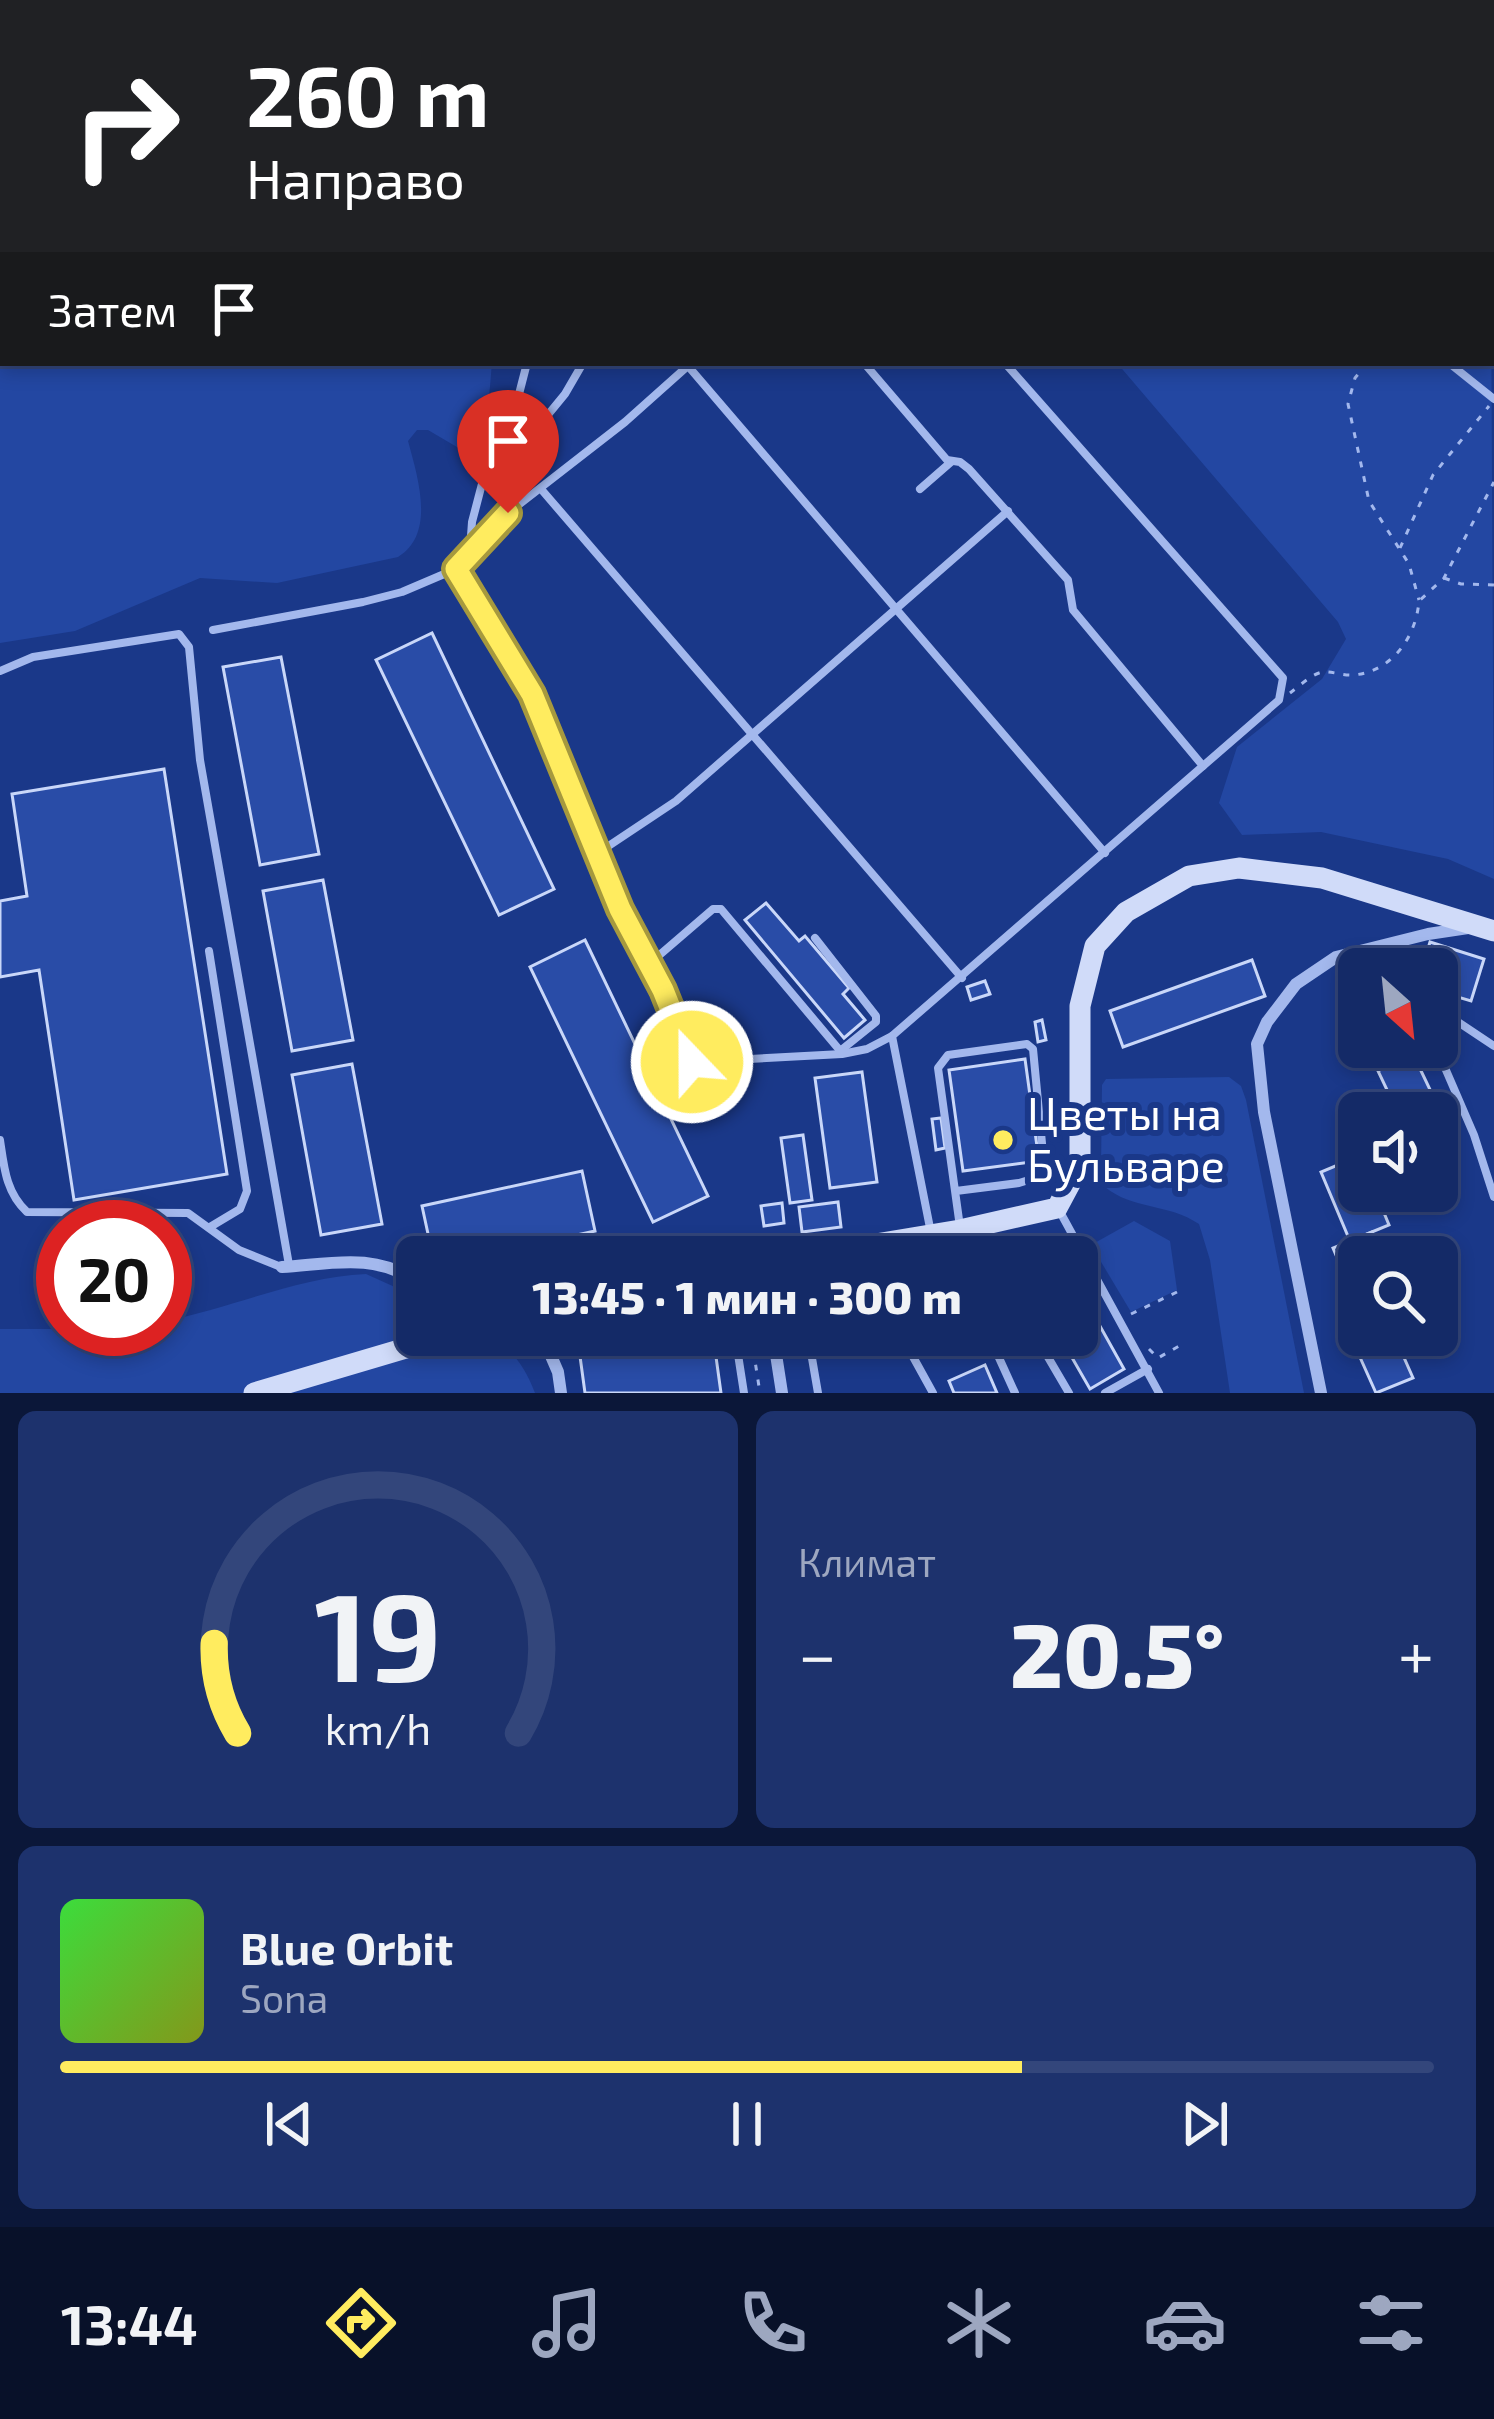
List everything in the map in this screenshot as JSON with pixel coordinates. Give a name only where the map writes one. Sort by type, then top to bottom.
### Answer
[{"type":"main road","points":[[928,1236],[1057,1208],[1080,1165],[1080,1006],[1094,946],[1126,912],[1189,876],[1240,868],[1322,878],[1488,929]]},
{"type":"main road","points":[[254,1393],[396,1351]]},
{"type":"street","points":[[1321,1393],[1264,1112],[1257,1044],[1267,1022],[1296,984],[1336,957],[1428,934],[1488,929]]},
{"type":"street","points":[[286,1267],[358,1260],[396,1270]]},
{"type":"street","points":[[551,1356],[561,1393]]},
{"type":"street","points":[[776,1356],[782,1393]]},
{"type":"lane","points":[[502,461],[526,366]]},
{"type":"lane","points":[[470,550],[483,480],[565,394],[582,366]]},
{"type":"lane","points":[[213,630],[363,602],[402,592],[456,569],[508,513],[687,366]]},
{"type":"lane","points":[[691,366],[1106,853]]},
{"type":"lane","points":[[867,366],[947,460],[969,469],[1068,580],[1073,610],[1203,766]]},
{"type":"lane","points":[[456,569],[532,694],[620,909],[692,1062],[867,1049],[892,1036],[962,978],[1279,700],[1283,678],[1008,366]]},
{"type":"lane","points":[[1453,366],[1494,400]]},
{"type":"lane","points":[[920,489],[952,461]]},
{"type":"lane","points":[[541,489],[962,978]]},
{"type":"lane","points":[[598,853],[676,801],[1008,511]]},
{"type":"lane","points":[[0,671],[33,656],[179,634],[189,647],[200,760],[286,1267],[239,1250],[188,1213],[27,1212],[16,1203],[8,1183],[0,1141]]},
{"type":"lane","points":[[649,964],[712,909],[721,909],[841,1053]]},
{"type":"lane","points":[[814,938],[876,1016],[876,1022],[841,1053]]},
{"type":"lane","points":[[209,951],[247,1191],[240,1209],[210,1227]]},
{"type":"lane","points":[[1458,1022],[1494,1046]]},
{"type":"lane","points":[[892,1036],[931,1235]]},
{"type":"lane","points":[[956,1191],[1046,1175],[1033,1049],[1028,1044],[942,1060],[938,1068],[960,1230]]},
{"type":"lane","points":[[1445,1068],[1494,1197]]},
{"type":"lane","points":[[1057,1208],[1072,1236]]},
{"type":"lane","points":[[1098,1282],[1159,1393]]},
{"type":"lane","points":[[738,1356],[744,1393]]},
{"type":"lane","points":[[812,1356],[818,1393]]},
{"type":"lane","points":[[913,1356],[933,1393]]},
{"type":"lane","points":[[998,1356],[1015,1393]]},
{"type":"lane","points":[[1047,1356],[1069,1393]]},
{"type":"lane","points":[[1105,1393],[1148,1369]]},
{"type":"path","points":[[1279,700],[1322,672],[1357,676],[1380,667],[1417,628],[1419,602],[1400,548],[1370,501],[1348,404],[1364,366]]},
{"type":"path","points":[[1400,548],[1433,476],[1494,400]]},
{"type":"path","points":[[1419,602],[1444,578],[1494,482]]},
{"type":"path","points":[[1444,578],[1494,585]]},
{"type":"path","points":[[1129,1315],[1177,1292]]},
{"type":"path","points":[[1141,1335],[1155,1358],[1186,1342]]},
{"type":"path","points":[[754,1356],[760,1393]]},
{"type":"shaded area","points":[[0,366],[492,366],[483,424],[471,443],[462,450],[428,430],[417,430],[408,441],[419,488],[420,520],[410,547],[398,557],[277,583],[200,578],[75,631],[0,643]]},
{"type":"shaded area","points":[[1120,366],[1491,366],[1494,879],[1448,859],[1321,832],[1242,835],[1219,803],[1237,747],[1322,679],[1346,639],[1338,622]]},
{"type":"shaded area","points":[[1229,1077],[1241,1086],[1246,1100],[1304,1393],[1230,1393],[1210,1260],[1199,1224],[1127,1200],[1105,1187],[1101,1170],[1102,1085],[1106,1079]]},
{"type":"shaded area","points":[[1134,1221],[1170,1241],[1177,1290],[1131,1312],[1098,1257],[1098,1241]]},
{"type":"shaded area","points":[[366,1274],[396,1288],[396,1356],[513,1356],[535,1393],[0,1393],[0,1329],[36,1329],[36,1356],[192,1356],[192,1314],[341,1276]]},
{"type":"building","points":[[432,633],[554,889],[499,915],[376,660]]},
{"type":"building","points":[[281,657],[319,854],[260,865],[223,667]]},
{"type":"building","points":[[164,769],[227,1174],[74,1200],[39,970],[0,977],[0,901],[27,896],[12,794]]},
{"type":"building","points":[[323,880],[353,1040],[292,1051],[263,891]]},
{"type":"building","points":[[766,903],[799,941],[805,936],[849,988],[843,994],[865,1020],[844,1038],[745,920]]},
{"type":"building","points":[[585,940],[708,1196],[653,1222],[530,967]]},
{"type":"building","points":[[1458,951],[1484,959],[1471,1001],[1458,997]]},
{"type":"building","points":[[1252,960],[1265,996],[1123,1047],[1110,1011]]},
{"type":"building","points":[[985,981],[990,994],[971,1000],[967,987]]},
{"type":"building","points":[[1042,1020],[1046,1040],[1038,1042],[1035,1022]]},
{"type":"building","points":[[1025,1059],[1039,1161],[963,1171],[949,1070]]},
{"type":"building","points":[[352,1064],[382,1224],[321,1235],[292,1075]]},
{"type":"building","points":[[1420,1068],[1431,1092],[1388,1092],[1378,1071]]},
{"type":"building","points":[[862,1072],[877,1182],[830,1188],[815,1078]]},
{"type":"building","points":[[941,1118],[945,1148],[936,1150],[932,1119]]},
{"type":"building","points":[[803,1135],[812,1200],[790,1203],[781,1138]]},
{"type":"building","points":[[1338,1165],[1338,1212],[1384,1212],[1389,1225],[1362,1236],[1348,1236],[1321,1172]]},
{"type":"building","points":[[582,1171],[595,1231],[572,1236],[428,1236],[422,1206]]},
{"type":"building","points":[[838,1202],[841,1227],[802,1232],[799,1207]]},
{"type":"building","points":[[782,1203],[784,1223],[764,1226],[761,1206]]},
{"type":"building","points":[[1098,1323],[1124,1369],[1090,1389],[1071,1356],[1098,1356]]},
{"type":"building","points":[[580,1356],[716,1356],[721,1393],[585,1393]]},
{"type":"building","points":[[1359,1356],[1403,1356],[1413,1378],[1376,1393]]},
{"type":"building","points":[[985,1365],[997,1393],[954,1393],[949,1381]]},
{"type":"place","name":"Цветы на Бульваре","points":[[1003,1140]]},
{"type":"route","points":[[508,513],[456,569],[532,694],[620,909],[663,990],[692,1062]]}]
